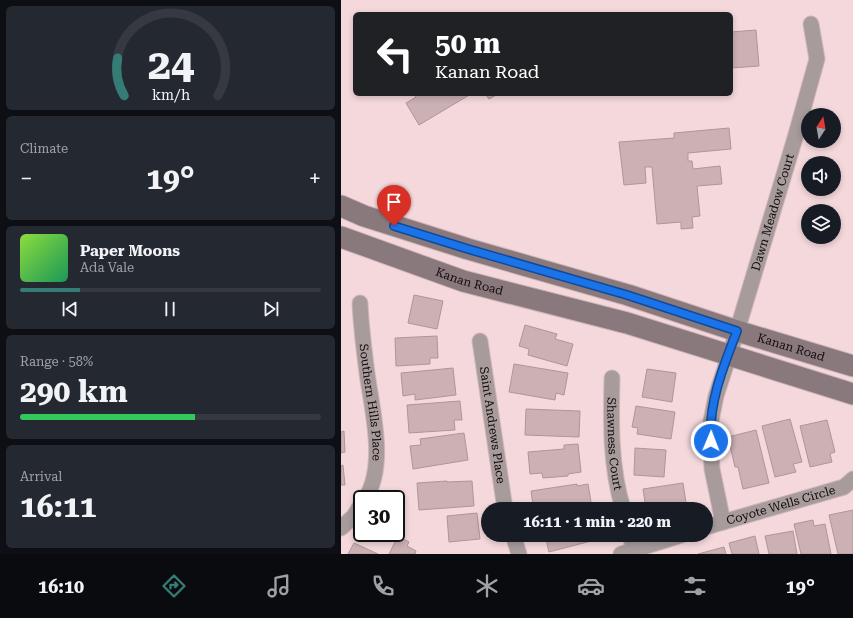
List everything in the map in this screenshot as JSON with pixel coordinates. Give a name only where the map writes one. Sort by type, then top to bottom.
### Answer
[{"type":"main road","name":"Kanan Road","points":[[341,206],[372,219],[468,249],[627,295],[737,331],[853,366]]},
{"type":"main road","name":"Kanan Road","points":[[341,237],[463,281],[627,323],[853,394]]},
{"type":"street","name":"Dawn Meadow Court","points":[[723,522],[712,469],[710,426],[716,396],[795,138],[817,59],[811,24]]},
{"type":"street","name":"Southern Hills Place","points":[[360,303],[362,334],[377,443],[375,474],[369,490]]},
{"type":"street","name":"Saint Andrews Place","points":[[480,341],[504,502]]},
{"type":"street","name":"Shawness Court","points":[[612,378],[611,431],[613,464],[621,502]]},
{"type":"street","name":"Coyote Wells Circle","points":[[713,525],[844,487],[853,479]]},
{"type":"street","points":[[341,528],[353,517]]},
{"type":"street","points":[[515,542],[519,554]]},
{"type":"street","points":[[629,542],[628,552],[660,542]]},
{"type":"building","points":[[756,30],[759,66],[733,68],[733,32]]},
{"type":"building","points":[[415,96],[468,96],[419,125],[406,103],[416,97]]},
{"type":"building","points":[[487,96],[494,96],[489,99]]},
{"type":"building","points":[[729,128],[731,149],[688,153],[688,161],[692,161],[693,169],[720,166],[722,184],[697,186],[700,216],[692,217],[693,228],[681,229],[681,222],[657,224],[652,167],[645,167],[646,183],[624,185],[619,142],[674,138],[674,133]]},
{"type":"building","points":[[414,295],[443,301],[437,329],[408,323]]},
{"type":"building","points":[[525,325],[557,334],[555,339],[573,344],[567,366],[528,355],[529,349],[519,346]]},
{"type":"building","points":[[437,336],[438,358],[430,358],[430,364],[396,366],[395,338]]},
{"type":"building","points":[[514,364],[568,373],[564,395],[556,393],[555,400],[509,392]]},
{"type":"building","points":[[453,368],[456,395],[415,400],[415,394],[403,396],[401,373]]},
{"type":"building","points":[[647,369],[676,373],[672,402],[642,397]]},
{"type":"building","points":[[460,401],[462,420],[454,420],[455,430],[409,433],[407,405]]},
{"type":"building","points":[[636,406],[675,412],[671,439],[637,434],[638,428],[632,427]]},
{"type":"building","points":[[526,409],[580,411],[579,437],[525,435]]},
{"type":"building","points":[[790,419],[802,462],[793,464],[796,472],[775,477],[762,426]]},
{"type":"building","points":[[827,420],[835,452],[830,454],[832,462],[810,467],[800,426]]},
{"type":"building","points":[[756,430],[769,483],[743,489],[738,467],[735,467],[728,437]]},
{"type":"building","points":[[344,431],[345,452],[341,453],[341,432]]},
{"type":"building","points":[[464,433],[468,460],[413,469],[410,446],[421,445],[420,439]]},
{"type":"building","points":[[578,444],[581,472],[568,474],[568,476],[543,478],[542,473],[530,474],[528,452],[564,449],[564,445]]},
{"type":"building","points":[[635,448],[666,450],[664,477],[634,475]]},
{"type":"building","points":[[343,465],[345,485],[341,485],[341,466]]},
{"type":"building","points":[[472,481],[474,506],[419,510],[417,483]]},
{"type":"building","points":[[683,483],[686,502],[645,502],[643,489]]},
{"type":"building","points":[[577,484],[577,486],[588,484],[591,502],[533,502],[531,491]]},
{"type":"building","points":[[853,510],[853,554],[838,554],[829,515]]},
{"type":"building","points":[[477,513],[480,539],[449,542],[447,516]]},
{"type":"building","points":[[813,520],[814,526],[825,524],[831,554],[801,554],[794,524]]},
{"type":"building","points":[[793,531],[797,554],[769,554],[765,536]]},
{"type":"building","points":[[755,536],[759,554],[732,554],[729,543]]},
{"type":"building","points":[[405,540],[409,542],[407,546],[416,551],[415,554],[389,554],[395,542],[405,542]]},
{"type":"building","points":[[547,542],[587,542],[549,552]]},
{"type":"building","points":[[354,543],[378,554],[348,554]]},
{"type":"building","points":[[724,547],[726,554],[698,554]]},
{"type":"route","points":[[394,226],[627,295],[737,331],[716,396],[710,426],[711,441]]}]
